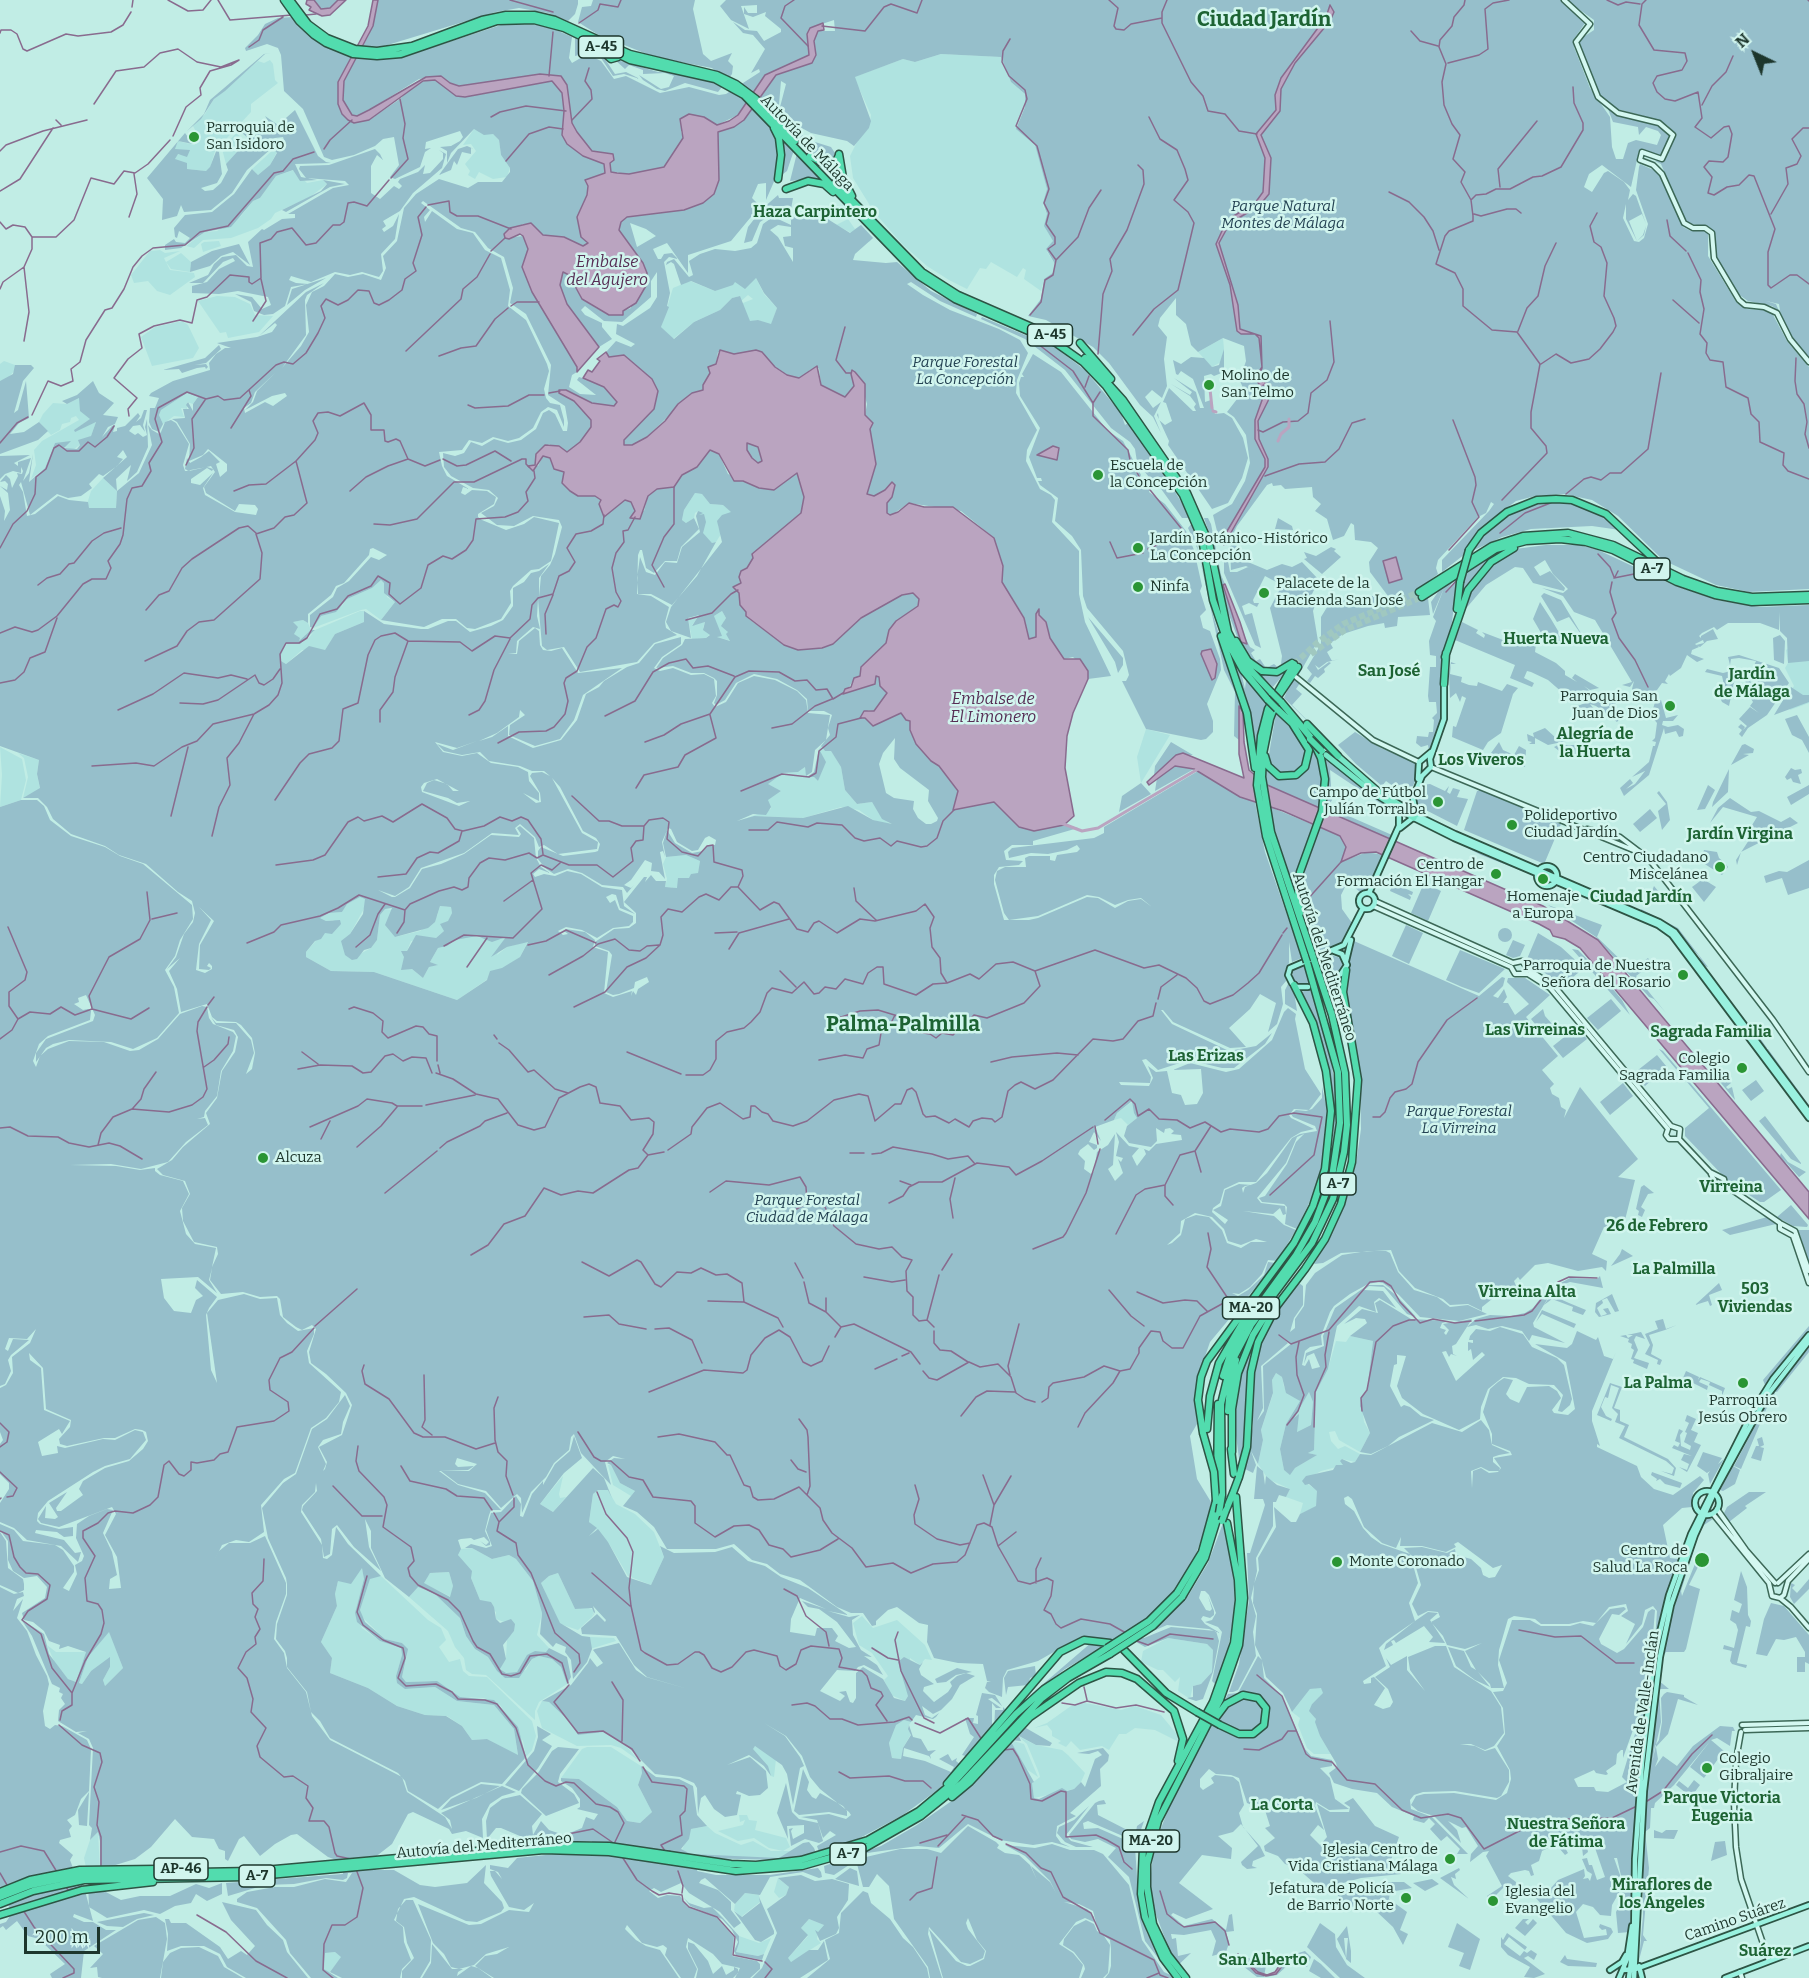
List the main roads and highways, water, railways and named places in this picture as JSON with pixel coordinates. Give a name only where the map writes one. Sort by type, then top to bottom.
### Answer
[{"type":"highway","name":"Autovía de Málaga","points":[[284,0],[299,21],[315,33],[337,45],[377,54],[407,52],[488,24],[508,20],[545,22],[630,60],[716,77]]},
{"type":"highway","name":"Autovía de Málaga","points":[[290,0],[315,33]]},
{"type":"highway","name":"Autovía de Málaga","points":[[377,54],[412,46],[495,17],[521,14],[555,20],[630,54],[716,77],[744,95],[810,156],[922,272],[958,295],[1038,329],[1071,347],[1096,369],[1123,400],[1183,486],[1201,520],[1209,543],[1228,632],[1244,663],[1282,703]]},
{"type":"highway","name":"Autovía de Málaga","points":[[771,120],[919,276],[955,299],[1047,338],[1083,362],[1106,386],[1183,495],[1202,539],[1213,600],[1235,657],[1268,700],[1324,753]]},
{"type":"highway","points":[[771,120],[780,146],[778,179]]},
{"type":"highway","points":[[810,156],[829,166],[836,162],[839,153],[843,178],[858,206]]},
{"type":"highway","points":[[786,189],[802,181],[824,184],[925,284],[973,311],[1065,349]]},
{"type":"highway","points":[[1080,344],[1106,372],[1123,400]]},
{"type":"highway","points":[[1444,684],[1445,657],[1455,621],[1460,582],[1469,550],[1493,521],[1513,509],[1537,500],[1572,500],[1606,514],[1648,555],[1673,574]]},
{"type":"highway","name":"A-7","points":[[1809,595],[1743,596],[1717,591],[1673,574],[1613,545],[1587,537],[1552,533],[1523,536],[1491,546],[1420,594],[1496,549],[1526,541],[1560,539],[1586,542],[1613,550],[1677,582],[1715,595],[1752,602],[1809,600]]},
{"type":"highway","points":[[1445,657],[1463,600],[1474,581],[1491,562],[1515,548],[1560,539]]},
{"type":"highway","points":[[1213,600],[1217,621],[1247,713],[1258,776]]},
{"type":"highway","points":[[1223,613],[1248,661],[1257,668],[1277,672],[1295,665]]},
{"type":"highway","name":"Autovía del Mediterráneo","points":[[1179,1595],[1202,1552],[1219,1493],[1217,1409],[1225,1369],[1249,1318],[1287,1267],[1315,1222],[1326,1196],[1336,1160],[1341,1094],[1334,1051],[1309,958],[1307,940],[1274,844],[1257,785],[1261,736],[1268,709],[1295,665]]},
{"type":"highway","name":"Autovía del Mediterráneo","points":[[109,1873],[171,1878],[342,1867],[543,1845],[593,1848],[736,1871],[802,1866],[854,1852],[914,1821],[952,1792],[1001,1735],[1057,1686],[1109,1648],[1153,1626],[1179,1595],[1205,1558],[1219,1513],[1221,1404],[1231,1363],[1245,1336],[1312,1243],[1337,1189],[1344,1152],[1347,1125],[1345,1073],[1332,1015],[1275,866],[1258,776],[1265,740],[1279,695],[1295,665]]},
{"type":"highway","points":[[1282,703],[1320,738],[1333,744],[1338,756],[1361,777],[1402,806],[1413,818]]},
{"type":"highway","points":[[1282,703],[1307,730],[1318,751],[1325,779],[1324,802],[1298,883],[1298,900],[1307,940]]},
{"type":"highway","points":[[1265,740],[1265,757],[1272,771],[1285,777],[1296,776],[1305,767],[1309,755],[1304,739],[1292,723]]},
{"type":"highway","points":[[1324,753],[1357,781],[1402,806]]},
{"type":"highway","points":[[1205,1558],[1224,1522],[1226,1510],[1234,1495],[1236,1475],[1247,1447],[1250,1382],[1258,1342],[1276,1307],[1322,1244],[1341,1204],[1356,1141],[1358,1080],[1343,992],[1346,969]]},
{"type":"highway","points":[[1219,1493],[1197,1400],[1203,1368],[1218,1342],[1289,1251],[1307,1219],[1322,1180],[1329,1143],[1330,1098],[1323,1053],[1308,1010],[1294,985]]},
{"type":"highway","points":[[1232,1452],[1234,1396],[1247,1348],[1265,1316],[1322,1244]]},
{"type":"highway","name":"MA-20","points":[[1205,1431],[1212,1383],[1222,1355],[1241,1322],[1287,1267]]},
{"type":"highway","points":[[1222,1355],[1234,1328],[1258,1292]]},
{"type":"highway","name":"MA-20","points":[[1236,1475],[1228,1414],[1230,1387],[1245,1336]]},
{"type":"highway","name":"MA-20","points":[[1185,1978],[1165,1950],[1149,1908],[1147,1864],[1149,1846],[1165,1803],[1200,1739],[1231,1674],[1243,1621],[1244,1577],[1234,1495]]},
{"type":"highway","name":"MA-20","points":[[1178,1978],[1154,1942],[1141,1894],[1143,1848],[1159,1802],[1213,1702],[1234,1643],[1238,1580],[1224,1522]]},
{"type":"highway","points":[[973,1767],[999,1725],[1065,1648],[1084,1640],[1109,1648]]},
{"type":"highway","points":[[1124,1650],[1166,1693],[1197,1712],[1220,1725],[1239,1734],[1253,1734],[1264,1725],[1266,1708],[1254,1696],[1237,1697],[1221,1710],[1204,1737],[1200,1739]]},
{"type":"highway","points":[[973,1767],[1011,1737],[1030,1717],[1078,1683],[1098,1674],[1122,1673],[1147,1686],[1178,1717],[1182,1745],[1172,1778]]},
{"type":"highway","name":"Autovía del Mediterráneo","points":[[698,1864],[756,1865],[824,1855],[868,1840],[919,1811],[973,1767]]},
{"type":"highway","name":"Autovía del Mediterráneo","points":[[0,1897],[48,1881],[109,1873],[342,1867]]},
{"type":"highway","name":"AP-46","points":[[3,1913],[59,1896],[171,1878]]},
{"type":"highway","points":[[0,1892],[48,1881]]},
{"type":"highway","name":"Autovía del Mediterráneo","points":[[0,1904],[32,1885]]},
{"type":"main road","points":[[1564,0],[1590,24],[1576,42],[1598,97],[1618,113],[1659,123],[1673,135],[1662,159],[1642,152],[1640,160],[1653,165],[1662,174],[1684,223],[1692,228],[1705,228],[1712,233],[1714,258],[1739,300],[1745,305],[1764,307],[1777,313],[1790,339],[1809,362]]},
{"type":"main road","points":[[1296,677],[1373,740],[1419,762],[1429,762],[1587,829],[1625,840],[1646,856],[1760,1003],[1807,1070]]},
{"type":"main road","points":[[1413,818],[1413,798],[1429,762],[1445,711],[1444,684]]},
{"type":"main road","points":[[1395,837],[1402,806],[1420,774],[1419,762]]},
{"type":"main road","points":[[1419,769],[1425,772]]},
{"type":"main road","points":[[1402,806],[1413,806]]},
{"type":"main road","points":[[1400,817],[1413,818],[1659,922],[1680,938],[1809,1112]]},
{"type":"main road","points":[[1374,904],[1370,893],[1385,859],[1401,827],[1413,818]]},
{"type":"main road","points":[[1604,834],[1646,856]]},
{"type":"main road","points":[[1622,845],[1625,840]]},
{"type":"main road","points":[[1538,872],[1546,866],[1551,867],[1556,880]]},
{"type":"main road","points":[[1538,872],[1538,879],[1542,885],[1551,885],[1556,880]]},
{"type":"main road","points":[[1364,908],[1359,900],[1363,894],[1370,893]]},
{"type":"main road","points":[[1308,987],[1294,985],[1288,975],[1292,966],[1334,951],[1348,941],[1364,908],[1374,904],[1512,965],[1522,961],[1527,968],[1556,988],[1669,1128],[1669,1140],[1679,1139]]},
{"type":"main road","points":[[1328,980],[1346,969],[1347,951],[1364,908]]},
{"type":"main road","points":[[1624,908],[1658,925],[1678,940],[1809,1118]]},
{"type":"main road","points":[[1334,951],[1342,954],[1346,961]]},
{"type":"main road","points":[[1512,965],[1515,974],[1524,973],[1542,982],[1553,991],[1669,1128],[1680,1129],[1679,1139],[1717,1180],[1718,1187],[1725,1185]]},
{"type":"main road","points":[[1524,973],[1527,968]]},
{"type":"main road","points":[[1717,1180],[1724,1179],[1725,1185],[1793,1236],[1809,1283]]},
{"type":"main road","points":[[1782,1226],[1795,1232],[1809,1271]]},
{"type":"main road","name":"Avenida de Valle-Inclán","points":[[1629,1978],[1635,1969],[1635,1905],[1639,1827],[1654,1657],[1669,1595],[1702,1514],[1764,1392],[1809,1335]]},
{"type":"main road","name":"Avenida de Valle-Inclán","points":[[1712,1493],[1767,1396],[1809,1341]]},
{"type":"main road","points":[[1712,1493],[1719,1500],[1718,1509],[1713,1514],[1702,1514],[1696,1508],[1696,1500],[1701,1494],[1712,1493]]},
{"type":"main road","points":[[1718,1509],[1746,1550],[1777,1583],[1791,1607],[1809,1628]]},
{"type":"main road","points":[[1713,1514],[1770,1587],[1772,1596],[1783,1594]]},
{"type":"main road","points":[[1770,1587],[1809,1554]]},
{"type":"main road","points":[[1783,1594],[1788,1581],[1809,1559]]},
{"type":"main road","points":[[1769,1961],[1743,1882],[1736,1847],[1734,1807],[1736,1760],[1743,1731],[1742,1725],[1809,1723]]},
{"type":"main road","points":[[1743,1731],[1809,1728]]},
{"type":"main road","name":"Avenida de Valle-Inclán","points":[[1634,1978],[1637,1952],[1639,1827]]},
{"type":"main road","points":[[1619,1978],[1623,1970],[1635,1905]]},
{"type":"main road","name":"Camino Suárez","points":[[1623,1970],[1635,1969],[1809,1905]]},
{"type":"main road","points":[[1610,1970],[1622,1962],[1630,1938]]},
{"type":"main road","points":[[1725,1978],[1809,1946]]},
{"type":"main road","points":[[1635,1969],[1642,1978]]},
{"type":"main road","points":[[1740,1972],[1742,1978]]},
{"type":"water","points":[[307,0],[314,0],[321,9],[330,8],[338,0],[346,0],[330,15],[322,16],[309,10],[311,7],[306,4]]},
{"type":"water","name":"Embalse del Agujero","points":[[373,0],[378,0],[373,26],[344,81],[343,100],[352,115],[357,116],[369,110],[426,77],[441,76],[459,86],[540,74],[561,76],[567,85],[572,123],[577,132],[592,151],[613,154],[614,160],[610,163],[611,172],[629,174],[664,167],[683,138],[680,119],[689,114],[704,117],[717,125],[738,115],[765,75],[809,55],[807,34],[810,28],[823,23],[824,30],[818,31],[814,41],[816,55],[812,63],[776,75],[744,120],[734,127],[718,132],[719,180],[714,194],[703,203],[684,210],[627,217],[621,222],[619,230],[643,263],[647,273],[647,284],[636,303],[623,311],[623,315],[609,315],[582,299],[569,275],[563,272],[560,285],[567,304],[599,347],[577,372],[577,367],[532,292],[522,267],[528,249],[523,236],[520,234],[509,239],[505,238],[504,234],[510,228],[531,223],[543,235],[564,237],[583,246],[588,243],[581,237],[577,217],[587,195],[588,186],[585,180],[605,173],[604,164],[583,156],[567,144],[562,135],[564,111],[562,93],[552,81],[465,97],[456,96],[435,80],[423,81],[369,120],[354,123],[348,120],[342,114],[338,104],[338,82],[368,26]]},
{"type":"water","points":[[1330,5],[1334,12],[1330,21],[1295,63],[1281,89],[1280,111],[1261,135],[1271,158],[1269,194],[1259,206],[1230,223],[1219,243],[1238,305],[1240,329],[1255,334],[1241,334],[1237,331],[1230,285],[1216,244],[1227,220],[1255,203],[1263,192],[1265,158],[1256,134],[1276,110],[1275,95],[1281,78],[1326,17]]},
{"type":"water","points":[[1255,334],[1261,336],[1262,367],[1259,338]]},
{"type":"water","name":"Embalse de El Limonero","points":[[720,350],[734,354],[756,350],[762,352],[775,367],[787,375],[799,378],[817,366],[821,385],[845,397],[854,386],[852,370],[865,384],[865,415],[873,423],[870,429],[876,464],[867,494],[874,496],[885,490],[892,482],[895,485],[892,497],[887,503],[887,513],[890,515],[909,503],[924,507],[953,507],[994,538],[1003,566],[1002,582],[1024,618],[1029,639],[1036,637],[1036,614],[1039,609],[1039,615],[1046,622],[1050,638],[1064,659],[1080,659],[1088,671],[1088,679],[1073,713],[1067,736],[1065,768],[1074,816],[1064,825],[1034,831],[1019,827],[994,802],[953,810],[958,791],[939,766],[931,761],[916,744],[910,730],[910,721],[906,720],[901,713],[873,726],[865,718],[860,718],[864,711],[874,711],[887,693],[880,686],[879,677],[876,676],[875,684],[843,694],[845,689],[851,687],[854,678],[860,676],[861,667],[886,643],[889,630],[896,621],[918,606],[919,599],[913,593],[902,595],[861,618],[833,644],[822,648],[798,650],[784,645],[746,616],[746,612],[740,605],[739,593],[733,587],[741,583],[739,577],[741,571],[747,568],[753,558],[752,554],[801,513],[804,497],[797,473],[774,490],[759,488],[743,481],[734,481],[719,454],[710,450],[697,467],[682,475],[674,487],[657,489],[648,496],[640,519],[630,518],[635,511],[631,502],[625,500],[604,517],[599,504],[601,500],[595,496],[578,496],[570,491],[562,483],[564,472],[554,469],[550,458],[543,456],[533,471],[528,466],[535,465],[536,454],[545,445],[559,446],[567,452],[580,442],[591,427],[591,420],[574,401],[559,393],[559,390],[566,390],[592,403],[614,406],[617,402],[604,387],[583,378],[588,370],[592,372],[600,361],[597,359],[606,352],[609,357],[624,355],[652,379],[658,391],[654,409],[624,440],[624,445],[632,445],[647,437],[665,421],[678,404],[692,393],[703,390],[703,385],[710,373],[708,367],[716,364]],"holes":[[[747,443],[758,447],[762,461],[758,463],[747,450]]]},
{"type":"water","points":[[1262,367],[1257,380],[1271,385],[1268,401],[1258,421],[1259,439],[1268,459],[1268,467],[1224,545],[1221,543],[1223,538],[1265,467],[1265,459],[1255,439],[1255,420],[1267,386],[1259,384],[1255,378]]},
{"type":"water","points":[[1053,446],[1059,448],[1057,460],[1037,455]]},
{"type":"water","points":[[1396,557],[1402,579],[1389,583],[1383,561]]},
{"type":"water","points":[[1225,584],[1247,644],[1241,642],[1223,585]]},
{"type":"water","points":[[1211,649],[1217,664],[1215,678],[1212,680],[1201,654],[1202,651]]},
{"type":"water","points":[[1239,706],[1243,712],[1244,742],[1249,770],[1265,784],[1543,906],[1598,940],[1809,1192],[1809,1219],[1580,948],[1565,939],[1553,936],[1550,930],[1539,924],[1376,852],[1361,853],[1341,862],[1346,847],[1340,836],[1283,811],[1240,797],[1194,769],[1175,766],[1149,785],[1147,782],[1176,755],[1183,753],[1244,778],[1239,754]]},
{"type":"water","points":[[1238,1954],[1258,1972],[1267,1975],[1275,1972],[1283,1961],[1305,1958],[1302,1961],[1286,1961],[1276,1974],[1266,1976],[1256,1973]]},
{"type":"waterway","points":[[132,7],[133,0]]},
{"type":"waterway","points":[[168,0],[188,11],[203,10],[211,0]]},
{"type":"waterway","points":[[218,0],[230,20],[292,15]]},
{"type":"waterway","points":[[510,0],[553,12]]},
{"type":"waterway","points":[[579,23],[598,10],[600,4],[618,7],[621,0]]},
{"type":"waterway","points":[[794,0],[785,6],[781,18],[808,46]]},
{"type":"waterway","points":[[822,26],[865,31],[884,7],[891,4],[917,13],[922,0]]},
{"type":"waterway","points":[[1109,0],[1118,8],[1114,26],[1116,29],[1124,30],[1131,24],[1162,18]]},
{"type":"waterway","points":[[1167,0],[1162,12],[1162,23],[1191,82],[1203,96],[1208,111],[1225,114],[1239,131],[1257,134]]},
{"type":"waterway","points":[[1465,0],[1464,5],[1454,17],[1452,26],[1440,40],[1439,47],[1446,64],[1442,82],[1444,105],[1452,124],[1460,135],[1453,159],[1465,172],[1461,182],[1471,200],[1473,221],[1449,231],[1445,236],[1436,264],[1455,273],[1463,289],[1463,306],[1492,330],[1517,332],[1540,364],[1531,412],[1531,428],[1546,446],[1547,453],[1502,500]]},
{"type":"waterway","points":[[1448,63],[1479,55],[1488,49],[1485,9],[1493,3],[1509,0]]},
{"type":"waterway","points":[[1607,0],[1618,5],[1626,2],[1640,4]]},
{"type":"waterway","points":[[1646,0],[1642,4],[1639,25],[1654,50],[1685,53],[1687,61],[1682,70],[1657,76],[1653,83],[1657,92],[1665,99],[1675,101],[1698,92],[1702,118],[1695,127],[1711,138],[1724,127],[1729,126],[1732,134],[1728,157],[1723,162],[1709,161],[1704,167],[1712,177],[1708,193],[1714,195],[1727,187],[1739,185],[1749,175],[1754,176],[1775,229],[1768,252],[1768,285],[1771,288],[1790,275],[1797,275],[1809,284]]},
{"type":"waterway","points":[[0,33],[1,30],[11,30],[17,34],[23,49],[27,51],[66,34],[78,36],[111,32],[123,25],[131,12]]},
{"type":"waterway","points":[[306,15],[316,14]]},
{"type":"waterway","points":[[249,47],[259,40],[263,30],[283,17]]},
{"type":"waterway","points":[[1411,31],[1420,41],[1438,46]]},
{"type":"waterway","points":[[549,76],[553,32]]},
{"type":"waterway","points":[[1010,39],[1003,51],[1002,62],[1009,76],[1025,90],[1027,99],[1016,126],[1037,146],[1049,189],[1044,203],[1049,213],[1046,224],[1055,237],[1055,244],[1048,249],[1056,260]]},
{"type":"waterway","points":[[94,104],[116,71],[144,67],[160,53],[178,49],[197,62],[221,67],[239,60]]},
{"type":"waterway","points":[[1702,105],[1712,86],[1726,72],[1733,56]]},
{"type":"waterway","points":[[173,136],[186,107],[201,95],[200,88],[210,71],[231,65],[239,60]]},
{"type":"waterway","points":[[572,120],[592,99],[591,90],[585,81],[589,68]]},
{"type":"waterway","points":[[1471,200],[1476,195],[1486,194],[1496,189],[1510,189],[1533,177],[1542,176],[1561,167],[1583,130],[1583,123],[1574,103],[1573,87]]},
{"type":"waterway","points":[[391,178],[408,159],[403,138],[405,124],[400,99]]},
{"type":"waterway","points":[[491,117],[500,112],[526,106],[566,111]]},
{"type":"waterway","points":[[1133,335],[1154,309],[1178,290],[1194,223],[1188,212],[1174,200],[1188,180],[1177,150],[1160,139],[1149,117]]},
{"type":"waterway","points":[[56,120],[61,125]]},
{"type":"waterway","points":[[0,151],[6,145],[43,131],[87,120]]},
{"type":"waterway","points":[[324,149],[330,140],[352,120]]},
{"type":"waterway","points":[[1500,187],[1498,169],[1537,121]]},
{"type":"waterway","points":[[506,161],[529,134],[549,127],[563,129]]},
{"type":"waterway","points":[[0,191],[20,179],[53,128]]},
{"type":"waterway","points":[[1771,214],[1788,184],[1786,168],[1797,164],[1801,156],[1792,139],[1803,128],[1809,128]]},
{"type":"waterway","points":[[0,222],[6,229],[13,225],[25,227],[32,237],[56,237],[74,220],[91,178],[114,184],[124,171],[135,173],[148,164],[170,140]]},
{"type":"waterway","points":[[32,415],[48,381],[61,386],[73,381],[71,369],[80,362],[86,340],[105,310],[112,308],[124,289],[133,267],[142,256],[153,248],[185,245],[200,232],[228,226],[274,173],[283,171],[293,159],[314,152]]},
{"type":"waterway","points":[[1098,354],[1103,294],[1112,271],[1110,259],[1127,230],[1144,184],[1143,170],[1138,165]]},
{"type":"waterway","points":[[129,217],[137,194],[134,174]]},
{"type":"waterway","points":[[129,416],[128,409],[137,398],[114,378],[128,359],[142,348],[139,334],[154,326],[180,320],[192,323],[197,300],[207,297],[230,275],[249,277],[249,282],[252,284],[261,278],[260,243],[271,239],[277,232],[292,228],[306,245],[316,243],[333,225],[340,225],[344,222],[348,203],[354,202],[367,206],[389,180]]},
{"type":"waterway","points":[[1030,315],[1041,302],[1045,280],[1053,275],[1056,260],[1078,237],[1089,208],[1101,190]]},
{"type":"waterway","points":[[1389,192],[1409,202],[1424,217],[1433,231],[1439,250]]},
{"type":"waterway","points":[[428,205],[449,201],[450,212],[457,216],[478,216],[511,229]]},
{"type":"waterway","points":[[0,633],[15,627],[32,632],[38,630],[57,616],[83,584],[92,579],[106,579],[111,568],[108,561],[120,544],[123,535],[127,499],[132,488],[142,486],[151,471],[149,463],[162,442],[155,419],[158,408],[187,392],[206,399],[218,396],[224,400],[240,398],[276,365],[284,362],[293,364],[306,353],[318,333],[325,318],[321,306],[326,299],[338,305],[348,300],[358,290],[369,291],[374,303],[379,305],[389,300],[402,290],[405,279],[416,271],[413,263],[422,235],[418,217],[426,207]]},
{"type":"waterway","points":[[1474,214],[1481,216],[1507,209],[1516,209],[1521,213]]},
{"type":"waterway","points":[[1541,364],[1556,354],[1571,363],[1589,359],[1600,349],[1616,326],[1604,296],[1607,263],[1601,247],[1594,242],[1590,226],[1597,213]]},
{"type":"waterway","points":[[1667,220],[1670,236],[1686,251]]},
{"type":"waterway","points":[[0,289],[3,282],[24,267],[32,249],[32,237]]},
{"type":"waterway","points":[[491,251],[505,238]]},
{"type":"waterway","points":[[1518,331],[1527,308],[1538,296],[1545,266],[1556,243]]},
{"type":"waterway","points":[[1688,253],[1701,280],[1700,292],[1704,309],[1700,334],[1707,343],[1706,353],[1710,360],[1723,362],[1726,387],[1748,398],[1751,414],[1759,422],[1760,442],[1784,453],[1783,465],[1788,471],[1809,479]]},
{"type":"waterway","points":[[406,351],[461,299],[463,289],[477,277],[490,254]]},
{"type":"waterway","points":[[24,267],[29,312],[24,341]]},
{"type":"waterway","points":[[253,321],[266,301],[261,279]]},
{"type":"waterway","points":[[1673,300],[1699,323]]},
{"type":"waterway","points":[[511,306],[517,302],[539,302]]},
{"type":"waterway","points":[[439,356],[461,348],[476,346],[495,319],[508,308]]},
{"type":"waterway","points":[[1258,430],[1263,432],[1283,422],[1298,421],[1308,413],[1311,393],[1327,380],[1334,362],[1330,321]]},
{"type":"waterway","points":[[845,327],[836,360],[846,373],[851,373]]},
{"type":"waterway","points":[[1029,337],[1073,371],[1093,403],[1093,416],[1128,450],[1130,460],[1140,478]]},
{"type":"waterway","points":[[1796,358],[1795,381],[1797,394],[1804,404],[1807,422],[1805,434],[1809,448]]},
{"type":"waterway","points":[[1566,494],[1584,479],[1591,477],[1601,480],[1610,473],[1621,473],[1648,449],[1661,373]]},
{"type":"waterway","points":[[1085,387],[1089,376]]},
{"type":"waterway","points":[[1258,389],[1266,377],[1269,377]]},
{"type":"waterway","points":[[1210,389],[1212,408]]},
{"type":"waterway","points":[[231,428],[251,396],[249,390]]},
{"type":"waterway","points":[[549,393],[560,391]]},
{"type":"waterway","points":[[1093,403],[1100,392]]},
{"type":"waterway","points":[[468,405],[475,408],[508,406],[529,395],[544,395]]},
{"type":"waterway","points":[[186,465],[194,448],[192,419],[205,400]]},
{"type":"waterway","points":[[234,491],[249,485],[266,484],[296,461],[315,440],[318,433],[313,421],[318,413],[328,412],[340,416],[364,403],[371,415],[371,430],[384,430],[385,441],[396,439],[400,441],[408,459]]},
{"type":"waterway","points":[[0,443],[17,423],[28,417]]},
{"type":"waterway","points":[[1278,441],[1281,434],[1289,427],[1289,419]]},
{"type":"waterway","points":[[1265,476],[1299,464],[1325,462],[1339,449],[1352,423],[1365,419]]},
{"type":"waterway","points":[[1449,550],[1479,517],[1472,502],[1476,485],[1475,477],[1453,420]]},
{"type":"waterway","points":[[0,548],[13,524],[27,511],[35,494],[36,477],[46,469],[54,448],[59,445],[67,451],[79,451],[88,442],[95,447],[107,437],[114,426]]},
{"type":"waterway","points":[[443,459],[457,466],[466,465],[495,451],[511,461]]},
{"type":"waterway","points":[[350,491],[366,477],[408,459],[425,466],[440,460]]},
{"type":"waterway","points":[[374,524],[390,525],[417,519],[454,482],[474,482],[522,459],[526,459],[529,467]]},
{"type":"waterway","points":[[145,661],[177,646],[187,631],[199,622],[214,620],[260,579],[262,553],[256,534],[274,528],[285,517],[294,515],[307,503],[296,461]]},
{"type":"waterway","points":[[92,766],[136,763],[154,766],[182,747],[197,741],[213,724],[254,714],[269,705],[278,695],[282,683],[280,654],[286,643],[299,643],[307,638],[320,614],[337,609],[348,596],[371,586],[378,576],[390,583],[389,594],[400,604],[421,588],[428,565],[443,556],[452,559],[466,550],[473,540],[476,519],[505,517],[518,512],[528,501],[526,492],[535,478],[534,471]]},
{"type":"waterway","points":[[1142,480],[1185,533]]},
{"type":"waterway","points":[[664,587],[652,565],[664,537],[674,524],[674,487]]},
{"type":"waterway","points":[[1500,533],[1525,513],[1553,502]]},
{"type":"waterway","points":[[275,800],[300,763],[309,754],[332,748],[339,741],[343,709],[358,703],[368,655],[375,640],[395,633],[408,641],[460,642],[472,651],[495,636],[510,638],[530,619],[532,605],[538,598],[553,594],[559,576],[569,571],[575,562],[567,548],[576,534],[591,531],[603,524],[604,515]]},
{"type":"waterway","points":[[498,743],[519,732],[546,731],[554,727],[565,714],[568,701],[564,683],[566,678],[577,671],[587,647],[596,638],[606,609],[614,605],[618,607],[621,601],[616,592],[612,568],[616,553],[624,542],[623,531],[628,530],[635,517]]},
{"type":"waterway","points":[[146,610],[159,595],[169,591],[182,568],[192,559],[239,528],[248,526],[256,533]]},
{"type":"waterway","points":[[38,585],[47,578],[60,574],[69,564],[74,563],[92,541],[104,533],[121,528]]},
{"type":"waterway","points":[[1110,542],[1117,558],[1143,553]]},
{"type":"waterway","points":[[1148,549],[1157,545]]},
{"type":"waterway","points":[[1598,554],[1610,567],[1614,577]]},
{"type":"waterway","points":[[1615,577],[1618,571]]},
{"type":"waterway","points":[[1614,578],[1644,572]]},
{"type":"waterway","points":[[1446,592],[1457,580]]},
{"type":"waterway","points":[[1612,582],[1610,592],[1616,613],[1612,619],[1619,638],[1635,660],[1648,687]]},
{"type":"waterway","points":[[686,620],[712,613],[738,590]]},
{"type":"waterway","points":[[546,634],[545,614],[553,595]]},
{"type":"waterway","points":[[0,683],[15,680],[24,672],[30,658],[45,652],[57,618]]},
{"type":"waterway","points":[[469,715],[479,710],[485,701],[494,670],[510,639]]},
{"type":"waterway","points":[[380,722],[380,710],[393,692],[395,677],[408,641]]},
{"type":"waterway","points":[[605,716],[635,701],[653,672],[669,663],[686,659],[693,668],[708,666],[734,676]]},
{"type":"waterway","points":[[180,703],[203,704],[218,700],[255,675],[259,683],[264,685],[273,679],[280,669]]},
{"type":"waterway","points":[[645,742],[664,735],[681,724],[710,714],[735,677],[749,671],[779,672],[795,681],[807,680],[816,690],[827,689],[833,699],[843,693]]},
{"type":"waterway","points":[[118,710],[153,694],[184,673],[218,678],[231,675],[247,679]]},
{"type":"waterway","points":[[772,728],[792,724],[815,706],[832,699]]},
{"type":"waterway","points":[[212,836],[219,807],[230,785],[227,758],[239,743],[254,714]]},
{"type":"waterway","points":[[636,788],[644,775],[678,767],[685,755],[716,738],[710,715]]},
{"type":"waterway","points":[[741,791],[782,774],[809,777],[816,773],[819,751],[836,737],[838,724],[861,718]]},
{"type":"waterway","points":[[171,816],[188,747]]},
{"type":"waterway","points":[[1061,823],[1082,831],[1098,828],[1198,769]]},
{"type":"waterway","points":[[572,796],[599,821],[609,821],[622,826],[644,826]]},
{"type":"waterway","points":[[276,865],[313,860],[325,855],[348,822],[358,817],[364,821],[382,816],[393,822],[422,804],[447,818],[455,829],[463,831],[484,826],[500,817],[512,821],[521,817],[528,820],[541,839],[543,854]]},
{"type":"waterway","points":[[749,830],[768,830],[777,822],[808,827],[817,823],[842,825],[855,838],[864,841],[880,838],[891,846],[897,841],[921,847],[927,846],[937,838],[943,821],[954,810]]},
{"type":"waterway","points":[[247,943],[274,932],[281,925],[320,916],[359,895],[405,910],[410,904],[439,891],[454,887],[462,890],[468,887],[469,878],[480,863],[489,858],[505,860],[529,853],[537,858],[543,855],[569,865],[597,865],[613,877],[633,861],[631,848],[636,841],[643,840],[644,826],[649,820],[663,818],[669,822],[667,839],[682,852],[698,856],[707,846],[713,845],[714,862],[742,870],[743,876],[738,887]]},
{"type":"waterway","points":[[378,877],[406,874],[417,858],[430,852],[438,853],[459,841],[462,831]]},
{"type":"waterway","points":[[1306,901],[1341,862]]},
{"type":"waterway","points":[[444,946],[464,935],[513,938],[542,909],[531,873],[541,865],[552,870],[560,863]]},
{"type":"waterway","points":[[504,901],[533,880]]},
{"type":"waterway","points":[[574,1007],[605,992],[627,967],[646,958],[660,945],[663,935],[661,917],[668,909],[682,912],[706,894],[719,900],[731,887],[738,887],[760,910],[774,902],[779,904],[797,929],[808,932],[814,923],[819,921],[837,933],[860,919],[875,921],[916,911],[925,904],[934,917],[930,928],[932,947],[940,958],[941,973],[947,983]]},
{"type":"waterway","points":[[854,888],[856,901],[876,920]]},
{"type":"waterway","points":[[92,1008],[89,996],[109,957],[140,939],[150,920],[147,892]]},
{"type":"waterway","points":[[356,947],[370,935],[378,914],[385,904]]},
{"type":"waterway","points":[[397,933],[404,922],[405,910]]},
{"type":"waterway","points":[[152,919],[177,913]]},
{"type":"waterway","points":[[729,949],[739,933],[789,919]]},
{"type":"waterway","points":[[8,927],[27,972],[25,980],[9,992],[9,1006],[18,1019]]},
{"type":"waterway","points":[[1283,933],[1287,928]]},
{"type":"waterway","points":[[528,945],[546,941],[566,930],[596,943]]},
{"type":"waterway","points":[[715,933],[737,932]]},
{"type":"waterway","points":[[686,1075],[703,1075],[710,1070],[716,1059],[716,1041],[727,1032],[744,1028],[751,1022],[760,1012],[767,993],[772,988],[792,993],[804,982],[814,994],[819,993],[825,987],[836,989],[845,979],[863,984],[868,973],[877,967],[883,967],[884,984],[916,995],[933,984],[947,983],[970,974],[979,979],[996,964],[1013,962],[1035,971],[1095,950],[1144,968],[1159,965],[1186,978],[1197,988],[1204,1001],[1210,1004],[1233,995],[1259,973],[1282,935]]},
{"type":"waterway","points":[[467,967],[487,938]]},
{"type":"waterway","points":[[549,975],[583,956],[598,944],[615,939],[629,950],[640,951],[647,946],[659,945]]},
{"type":"waterway","points":[[780,971],[796,987]]},
{"type":"waterway","points":[[838,1018],[860,1011],[878,1010],[911,1020],[917,1032],[930,1034],[936,1038],[942,1033],[953,1035],[957,1031],[956,1026],[966,1023],[974,1015],[987,1018],[1024,1003],[1040,986],[1035,971]]},
{"type":"waterway","points":[[1158,999],[1161,987],[1177,975]]},
{"type":"waterway","points":[[208,1005],[214,997]]},
{"type":"waterway","points":[[1373,1117],[1380,1117],[1385,1112],[1395,1092],[1406,1089],[1412,1084],[1418,1062],[1447,1020],[1477,998]]},
{"type":"waterway","points":[[668,1150],[691,1134],[692,1127],[707,1108],[720,1103],[743,1119],[750,1117],[751,1106],[755,1106],[768,1114],[773,1121],[793,1126],[807,1121],[834,1100],[859,1094],[868,1096],[875,1121],[895,1104],[901,1104],[907,1090],[912,1088],[916,1092],[926,1117],[935,1116],[949,1123],[955,1119],[969,1127],[973,1121],[982,1118],[992,1119],[995,1122],[1002,1117],[1008,1091],[1015,1085],[1021,1082],[1035,1089],[1053,1080],[1093,1039],[1113,1041],[1123,1039],[1138,1021],[1153,1016],[1156,1003]]},
{"type":"waterway","points":[[0,1039],[12,1030],[18,1019],[30,1012],[50,1014],[61,1007],[75,1015],[92,1009],[131,1019],[149,1008]]},
{"type":"waterway","points":[[98,1145],[101,1133],[113,1117],[132,1109],[169,1112],[192,1105],[203,1097],[207,1089],[197,1031],[198,1022],[207,1007]]},
{"type":"waterway","points":[[349,1009],[354,1007],[373,1013],[383,1021],[382,1032],[388,1038],[416,1026],[423,1027],[429,1034],[437,1036],[437,1061]]},
{"type":"waterway","points":[[819,1060],[845,1055],[863,1058],[867,1049],[879,1045],[881,1033],[890,1025],[895,1015]]},
{"type":"waterway","points":[[494,1035],[497,1039]]},
{"type":"waterway","points":[[204,1067],[214,1060],[228,1044],[229,1037]]},
{"type":"waterway","points":[[499,1043],[509,1050],[528,1072],[534,1070],[555,1089],[568,1093]]},
{"type":"waterway","points":[[302,1052],[318,1064]]},
{"type":"waterway","points":[[627,1052],[681,1074]]},
{"type":"waterway","points":[[991,1062],[1012,1057],[1057,1053],[1078,1055]]},
{"type":"waterway","points":[[298,1069],[320,1065],[352,1066],[363,1073],[371,1072],[385,1056],[393,1054],[403,1061],[412,1057],[426,1058],[432,1073]]},
{"type":"waterway","points":[[438,1065],[440,1073]]},
{"type":"waterway","points":[[133,1108],[141,1099],[144,1089],[156,1072]]},
{"type":"waterway","points":[[436,1073],[453,1079],[476,1094],[498,1099],[518,1125],[534,1130],[545,1127],[559,1098],[589,1084],[596,1087],[600,1103],[620,1106],[631,1120],[649,1118],[654,1122],[653,1134],[643,1150],[648,1155]]},
{"type":"waterway","points":[[426,1105],[475,1095]]},
{"type":"waterway","points":[[310,1127],[358,1106],[367,1099],[397,1106],[422,1106]]},
{"type":"waterway","points":[[1105,1120],[1130,1099],[1135,1104],[1138,1116],[1149,1109],[1159,1119],[1177,1120],[1190,1128],[1205,1122],[1221,1132],[1230,1129],[1259,1132],[1268,1129],[1279,1116],[1294,1113],[1322,1117],[1314,1155],[1270,1195]]},
{"type":"waterway","points":[[357,1147],[381,1126],[397,1107]]},
{"type":"waterway","points":[[440,1148],[485,1121],[507,1113]]},
{"type":"waterway","points":[[321,1139],[330,1121]]},
{"type":"waterway","points":[[1095,1126],[1098,1144]]},
{"type":"waterway","points":[[1116,1234],[1136,1195],[1145,1189],[1165,1185],[1180,1155],[1195,1151],[1211,1126]]},
{"type":"waterway","points":[[0,1128],[10,1127],[28,1136],[58,1137],[69,1143],[89,1147],[109,1143],[120,1146],[142,1159]]},
{"type":"waterway","points":[[889,1203],[903,1196],[909,1187],[919,1182],[942,1182],[977,1163],[1009,1167],[1016,1175],[1042,1161],[1093,1127]]},
{"type":"waterway","points":[[872,1154],[881,1153],[893,1147],[948,1159],[968,1156],[975,1164]]},
{"type":"waterway","points":[[1033,1249],[1063,1237],[1066,1233],[1086,1193],[1100,1149]]},
{"type":"waterway","points":[[385,1193],[437,1151]]},
{"type":"waterway","points":[[1195,1151],[1201,1172]]},
{"type":"waterway","points":[[471,1255],[488,1245],[504,1224],[525,1216],[544,1188],[561,1195],[578,1191],[593,1193],[629,1170],[638,1168],[648,1155],[664,1152]]},
{"type":"waterway","points":[[850,1153],[864,1153]]},
{"type":"waterway","points":[[710,1192],[726,1181],[769,1185],[800,1177],[806,1187],[807,1202],[825,1207],[834,1226],[856,1244],[879,1249],[892,1247],[902,1257],[912,1260],[906,1271],[907,1291],[913,1297],[913,1315],[919,1321],[927,1320],[934,1327]]},
{"type":"waterway","points":[[953,1218],[950,1199],[955,1178]]},
{"type":"waterway","points":[[900,1181],[911,1185]]},
{"type":"waterway","points":[[1165,1185],[1165,1196],[1173,1205]]},
{"type":"waterway","points":[[774,1222],[807,1203]]},
{"type":"waterway","points":[[1042,1402],[1048,1398],[1049,1387],[1053,1383],[1084,1377],[1104,1366],[1120,1371],[1130,1369],[1139,1353],[1139,1348],[1151,1331],[1160,1332],[1163,1341],[1172,1348],[1183,1348],[1200,1316],[1229,1300],[1207,1267],[1211,1249],[1208,1233]]},
{"type":"waterway","points":[[942,1270],[952,1254]]},
{"type":"waterway","points":[[582,1262],[609,1276],[637,1260],[641,1262],[655,1284],[661,1287],[677,1272],[691,1273],[701,1268],[716,1275],[727,1274],[742,1283],[744,1302],[778,1318],[783,1327]]},
{"type":"waterway","points":[[795,1263],[803,1278]]},
{"type":"waterway","points":[[927,1320],[939,1275]]},
{"type":"waterway","points":[[864,1277],[892,1282],[905,1280]]},
{"type":"waterway","points":[[1550,1289],[1569,1277],[1597,1278]]},
{"type":"waterway","points":[[1279,1335],[1291,1344],[1329,1330],[1370,1282],[1383,1281],[1391,1286],[1400,1302],[1420,1323],[1433,1319],[1455,1323],[1471,1321]]},
{"type":"waterway","points":[[804,1282],[809,1303],[826,1312]]},
{"type":"waterway","points":[[315,1326],[357,1289]]},
{"type":"waterway","points":[[1109,1290],[1131,1316],[1144,1326]]},
{"type":"waterway","points":[[1137,1292],[1163,1303],[1197,1301],[1207,1311]]},
{"type":"waterway","points":[[1475,1321],[1524,1315],[1532,1311],[1547,1292]]},
{"type":"waterway","points":[[826,1298],[826,1312],[841,1327]]},
{"type":"waterway","points":[[708,1301],[743,1302]]},
{"type":"waterway","points":[[584,1317],[609,1315],[619,1324],[646,1329]]},
{"type":"waterway","points":[[1362,1411],[1361,1398],[1367,1390],[1376,1342],[1393,1326],[1415,1320]]},
{"type":"waterway","points":[[835,1337],[841,1327],[854,1324],[911,1352],[920,1364]]},
{"type":"waterway","points":[[1010,1375],[1008,1366],[1019,1324]]},
{"type":"waterway","points":[[72,1693],[85,1661],[101,1634],[104,1623],[102,1610],[98,1604],[87,1601],[85,1578],[95,1556],[83,1538],[83,1531],[98,1523],[108,1513],[115,1511],[133,1513],[150,1505],[158,1497],[164,1465],[169,1461],[179,1474],[184,1476],[191,1470],[191,1462],[214,1460],[220,1454],[228,1452],[237,1427],[274,1421],[289,1411],[288,1402],[270,1390],[269,1380],[280,1358],[292,1352],[314,1328]]},
{"type":"waterway","points":[[655,1329],[669,1328],[692,1340],[702,1363]]},
{"type":"waterway","points":[[649,1392],[704,1370],[743,1373],[747,1370],[751,1355],[765,1338],[779,1330],[790,1337],[803,1362],[811,1366],[822,1361],[829,1346]]},
{"type":"waterway","points":[[934,1331],[934,1343],[940,1350],[951,1351],[968,1362]]},
{"type":"waterway","points":[[1314,1427],[1315,1392],[1326,1367],[1325,1355],[1329,1332]]},
{"type":"waterway","points":[[1287,1425],[1298,1411],[1304,1395],[1297,1375],[1296,1357],[1299,1342]]},
{"type":"waterway","points":[[902,1356],[909,1353]]},
{"type":"waterway","points":[[875,1369],[897,1359]]},
{"type":"waterway","points":[[923,1371],[929,1378],[937,1380],[969,1362],[980,1367],[998,1364],[1011,1377],[1016,1393],[1035,1402]]},
{"type":"waterway","points":[[364,1365],[362,1371],[365,1384],[389,1399],[414,1433],[423,1437],[445,1437],[476,1449],[495,1443]]},
{"type":"waterway","points":[[1078,1427],[1085,1413],[1113,1383],[1120,1371]]},
{"type":"waterway","points":[[424,1375],[425,1420],[422,1427],[432,1435]]},
{"type":"waterway","points":[[961,1416],[976,1397],[987,1391],[1015,1392]]},
{"type":"waterway","points":[[498,1397],[494,1408],[495,1440],[498,1452],[507,1461],[506,1476],[513,1495]]},
{"type":"waterway","points":[[799,1419],[807,1430],[808,1437],[810,1486],[807,1495]]},
{"type":"waterway","points":[[0,1423],[9,1432],[7,1442],[0,1447]]},
{"type":"waterway","points":[[578,1432],[594,1457],[601,1461],[611,1461],[629,1477],[643,1480],[653,1497],[691,1501],[695,1506],[695,1523],[715,1537],[734,1526],[749,1525],[759,1530],[769,1545],[783,1549],[791,1557],[820,1550],[838,1539]]},
{"type":"waterway","points":[[658,1437],[679,1434],[715,1442],[727,1455],[730,1455],[744,1485],[750,1487],[753,1497],[758,1500],[774,1499],[799,1487],[820,1508],[823,1520],[832,1533],[852,1548],[866,1567],[893,1563],[911,1573],[933,1564],[957,1562],[965,1555],[977,1525],[984,1523],[992,1527],[998,1546],[1018,1581],[1030,1584],[1047,1578],[1053,1581],[1051,1596],[1044,1610],[1051,1614],[1061,1628],[1081,1619],[1110,1624],[1126,1633]]},
{"type":"waterway","points":[[358,1446],[356,1461],[359,1471],[384,1497],[387,1505],[383,1527],[411,1547],[414,1561],[408,1568],[410,1576],[418,1585],[448,1600],[460,1612],[477,1647],[490,1654],[502,1674],[511,1676],[520,1673],[530,1656],[547,1654],[562,1663],[568,1683]]},
{"type":"waterway","points":[[791,1460],[798,1469],[806,1472]]},
{"type":"waterway","points":[[401,1466],[410,1481],[446,1489],[457,1496],[484,1498],[492,1510]]},
{"type":"waterway","points":[[0,1472],[17,1488],[13,1496],[7,1497]]},
{"type":"waterway","points":[[983,1475],[994,1505]]},
{"type":"waterway","points":[[990,1525],[994,1505],[1011,1476]]},
{"type":"waterway","points":[[915,1485],[919,1499],[914,1515],[915,1524],[937,1539],[960,1545],[970,1543]]},
{"type":"waterway","points":[[333,1486],[362,1516],[382,1516]]},
{"type":"waterway","points":[[597,1492],[606,1514],[627,1538],[633,1552],[629,1588],[641,1650],[667,1665],[678,1664],[695,1652],[699,1652],[704,1655],[712,1668],[721,1672],[732,1667],[746,1652],[754,1650],[777,1656],[780,1666],[786,1670],[796,1664],[801,1650],[811,1646],[839,1649],[842,1658],[839,1667],[862,1671],[867,1676],[871,1688],[881,1692],[883,1696],[876,1705],[887,1721]]},
{"type":"waterway","points":[[514,1498],[514,1507],[499,1522],[497,1531],[516,1543],[518,1555],[531,1573],[555,1633],[579,1654],[580,1663],[574,1672]]},
{"type":"waterway","points":[[494,1513],[499,1522]]},
{"type":"waterway","points":[[0,1531],[9,1535],[14,1557],[20,1567],[26,1573],[38,1574],[50,1585],[47,1599],[28,1611],[22,1620],[41,1634],[52,1668],[72,1693],[72,1705],[62,1711],[60,1720]]},
{"type":"waterway","points":[[998,1546],[1016,1532]]},
{"type":"waterway","points":[[1036,1583],[1036,1569],[1041,1558]]},
{"type":"waterway","points":[[264,1559],[263,1581],[252,1593],[253,1604],[258,1609],[255,1617],[260,1629],[255,1637],[256,1644],[246,1652],[238,1668],[247,1678],[253,1699],[251,1712],[266,1728],[257,1746],[260,1757],[284,1777],[293,1776],[308,1786],[306,1798],[313,1808],[309,1821],[324,1821],[329,1827],[337,1856],[351,1859]]},
{"type":"waterway","points":[[592,1573],[630,1606]]},
{"type":"waterway","points":[[367,1576],[357,1612],[363,1625],[383,1640],[403,1648],[405,1658],[398,1678],[406,1686],[436,1684],[452,1692],[458,1699],[485,1700],[497,1704],[516,1728],[528,1765],[545,1781],[556,1786],[566,1782],[574,1783],[596,1804],[610,1807],[618,1812],[624,1823],[614,1844]]},
{"type":"waterway","points":[[784,1589],[797,1596],[806,1616],[826,1632],[829,1646]]},
{"type":"waterway","points":[[1519,1630],[1555,1637],[1581,1636],[1616,1663],[1634,1663]]},
{"type":"waterway","points":[[898,1632],[895,1640],[901,1671],[924,1718],[934,1723]]},
{"type":"waterway","points":[[1134,1640],[1148,1645],[1170,1634],[1213,1639]]},
{"type":"waterway","points":[[872,1648],[888,1658],[898,1660]]},
{"type":"waterway","points":[[1257,1675],[1282,1696],[1306,1754],[1311,1758],[1332,1762],[1347,1780],[1375,1784],[1402,1810],[1421,1818],[1448,1814],[1461,1818],[1484,1849],[1529,1826],[1567,1819],[1612,1818],[1637,1806]]},
{"type":"waterway","points":[[612,1682],[623,1700],[622,1741]]},
{"type":"waterway","points":[[569,1685],[554,1702],[578,1733],[603,1731],[632,1749],[640,1761]]},
{"type":"waterway","points":[[1084,1687],[1087,1700]]},
{"type":"waterway","points":[[1062,1703],[1075,1705],[1087,1701],[1116,1708],[1136,1705],[1164,1712]]},
{"type":"waterway","points":[[792,1705],[807,1703],[815,1706],[830,1719],[842,1719],[858,1725],[894,1722],[909,1717],[912,1720]]},
{"type":"waterway","points":[[915,1723],[940,1733],[968,1718],[982,1740]]},
{"type":"waterway","points":[[59,1725],[82,1745],[100,1753],[102,1762],[94,1787],[99,1802],[97,1825],[101,1837],[101,1869]]},
{"type":"waterway","points":[[1244,1749],[1259,1750],[1282,1739],[1288,1731],[1296,1731]]},
{"type":"waterway","points":[[1644,1803],[1663,1791],[1692,1754],[1712,1735]]},
{"type":"waterway","points":[[1003,1750],[1013,1749],[1018,1757],[1030,1784],[1031,1799],[1042,1801],[1061,1791],[1066,1792],[1066,1837],[1096,1835],[1107,1840],[1119,1847],[1124,1862],[1132,1869]]},
{"type":"waterway","points":[[643,1767],[652,1782],[684,1786],[687,1789],[685,1811],[680,1816],[682,1835],[661,1845],[665,1851],[670,1851]]},
{"type":"waterway","points":[[839,1772],[850,1778],[889,1776],[905,1781],[923,1781],[931,1788]]},
{"type":"waterway","points":[[962,1815],[978,1820],[993,1836],[1002,1840]]},
{"type":"waterway","points":[[938,1846],[966,1816]]},
{"type":"waterway","points":[[563,1835],[593,1829],[612,1842]]},
{"type":"waterway","points":[[920,1843],[947,1835]]},
{"type":"waterway","points":[[1006,1844],[1026,1853],[1041,1868],[1051,1872],[1063,1897],[1091,1913],[1100,1933],[1154,1960],[1160,1975],[1168,1978]]},
{"type":"waterway","points":[[0,1852],[21,1846],[44,1851],[57,1872]]},
{"type":"waterway","points":[[621,1855],[637,1880],[652,1891],[659,1895],[669,1893],[682,1895],[683,1901],[689,1907],[717,1917],[735,1937],[733,1955],[762,1961]]},
{"type":"waterway","points":[[910,1900],[917,1893],[932,1888],[937,1857]]},
{"type":"waterway","points":[[333,1978],[323,1970],[324,1944],[332,1925],[345,1925],[357,1917],[363,1888],[356,1869]]},
{"type":"waterway","points":[[678,1871],[683,1886],[682,1893]]},
{"type":"waterway","points":[[0,1873],[7,1885]]},
{"type":"waterway","points":[[89,1884],[95,1883]]},
{"type":"waterway","points":[[66,1887],[68,1890],[84,1886]]},
{"type":"waterway","points":[[1160,1891],[1167,1914],[1178,1923],[1184,1927],[1215,1922],[1225,1931],[1229,1945]]},
{"type":"waterway","points":[[23,1910],[34,1927],[74,1969],[74,1973],[63,1978]]},
{"type":"waterway","points":[[197,1915],[226,1932],[256,1961],[287,1978]]},
{"type":"waterway","points":[[765,1962],[772,1969],[765,1978]]},
{"type":"waterway","points":[[1147,1978],[1159,1973]]},
{"type":"tunnel","points":[[1294,664],[1318,642],[1343,624],[1419,592]]},
{"type":"tunnel","points":[[1311,654],[1345,630],[1422,597]]},
{"type":"place","name":"Parroquia de San Isidoro","points":[[194,137]]},
{"type":"place","name":"Molino de San Telmo","points":[[1209,385]]},
{"type":"place","name":"Escuela de la Concepción","points":[[1098,475]]},
{"type":"place","name":"Jardín Botánico-Histórico La Concepción","points":[[1138,548]]},
{"type":"place","name":"Ninfa","points":[[1138,587]]},
{"type":"place","name":"Palacete de la Hacienda San José","points":[[1264,593]]},
{"type":"place","name":"Parroquia San Juan de Dios","points":[[1670,706]]},
{"type":"place","name":"Campo de Fútbol Julíán Torralba","points":[[1438,802]]},
{"type":"place","name":"Polideportivo Ciudad Jardín","points":[[1512,825]]},
{"type":"place","name":"Centro Ciudadano Miscelánea","points":[[1720,867]]},
{"type":"place","name":"Centro de Formación El Hangar","points":[[1496,874]]},
{"type":"place","name":"Homenaje a Europa","points":[[1543,879]]},
{"type":"place","name":"Parroquia de Nuestra Señora del Rosario","points":[[1683,975]]},
{"type":"place","name":"Colegio Sagrada Familia","points":[[1742,1068]]},
{"type":"place","name":"Alcuza","points":[[263,1158]]},
{"type":"place","name":"Parroquia Jesús Obrero","points":[[1743,1383]]},
{"type":"place","name":"Centro de Salud La Roca","points":[[1702,1560]]},
{"type":"place","name":"Monte Coronado","points":[[1337,1562]]},
{"type":"place","name":"Colegio Gibraljaire","points":[[1707,1768]]},
{"type":"place","name":"Iglesia Centro de Vida Cristiana Málaga","points":[[1450,1859]]},
{"type":"place","name":"Jefatura de Policía de Barrio Norte","points":[[1406,1898]]},
{"type":"place","name":"Iglesia del Evangelio","points":[[1493,1901]]},
{"type":"district","name":"Ciudad Jardín","points":[[1264,20]]},
{"type":"district","name":"Haza Carpintero","points":[[815,213]]},
{"type":"district","name":"Huerta Nueva","points":[[1556,640]]},
{"type":"district","name":"San José","points":[[1389,672]]},
{"type":"district","name":"Jardín de Málaga","points":[[1752,684]]},
{"type":"district","name":"Alegría de la Huerta","points":[[1595,744]]},
{"type":"district","name":"Los Viveros","points":[[1481,761]]},
{"type":"district","name":"Jardín Virgina","points":[[1740,835]]},
{"type":"district","name":"Ciudad Jardín","points":[[1641,898]]},
{"type":"district","name":"Palma-Palmilla","points":[[903,1025]]},
{"type":"district","name":"Las Virreinas","points":[[1535,1031]]},
{"type":"district","name":"Sagrada Familia","points":[[1711,1033]]},
{"type":"district","name":"Las Erizas","points":[[1206,1057]]},
{"type":"district","name":"Virreina","points":[[1731,1188]]},
{"type":"district","name":"26 de Febrero","points":[[1657,1227]]},
{"type":"district","name":"La Palmilla","points":[[1674,1270]]},
{"type":"district","name":"Virreina Alta","points":[[1527,1293]]},
{"type":"district","name":"503 Viviendas","points":[[1755,1299]]},
{"type":"district","name":"La Palma","points":[[1658,1384]]},
{"type":"district","name":"La Corta","points":[[1282,1806]]},
{"type":"district","name":"Parque Victoria Eugenia","points":[[1722,1808]]},
{"type":"district","name":"Nuestra Señora de Fátima","points":[[1566,1834]]},
{"type":"district","name":"Miraflores de los Ángeles","points":[[1662,1895]]},
{"type":"district","name":"Suárez","points":[[1765,1952]]},
{"type":"district","name":"San Alberto","points":[[1263,1961]]},
{"type":"park label","name":"Parque Natural Montes de Málaga","points":[[1283,216]]},
{"type":"park label","name":"Parque Forestal La Concepción","points":[[965,372]]},
{"type":"park label","name":"Parque Forestal La Virreina","points":[[1459,1120]]},
{"type":"park label","name":"Parque Forestal Ciudad de Málaga","points":[[807,1210]]}]
